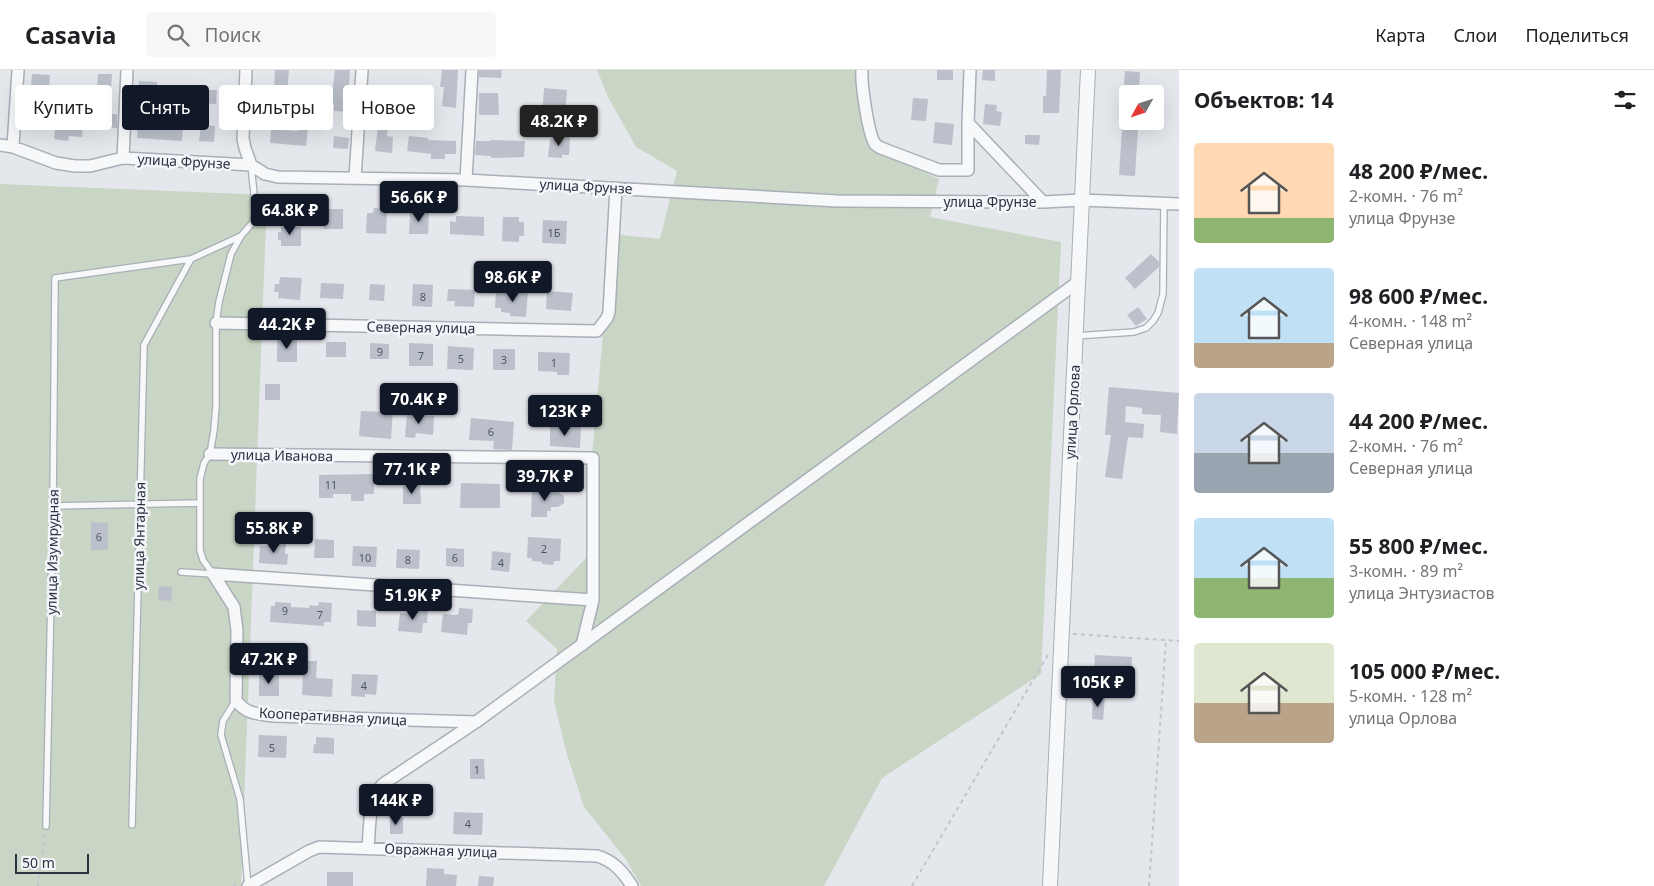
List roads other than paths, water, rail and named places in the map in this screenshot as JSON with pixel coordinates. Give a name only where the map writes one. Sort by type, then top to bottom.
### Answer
[{"type":"street","points":[[13,147],[18,70]]},
{"type":"street","points":[[123,158],[127,70]]},
{"type":"street","points":[[246,70],[243,139],[252,165]]},
{"type":"street","points":[[356,178],[362,70]]},
{"type":"street","points":[[466,180],[472,70]]},
{"type":"street","points":[[862,70],[863,95],[875,144],[938,170],[968,170],[970,70]]},
{"type":"street","name":"улица Орлова","points":[[1050,886],[1088,70]]},
{"type":"street","points":[[968,123],[1043,202]]},
{"type":"street","name":"улица Фрунзе","points":[[0,145],[13,147],[56,163],[75,166],[90,166],[123,158],[252,165],[265,174],[278,177],[466,180],[838,201],[1043,202],[1082,200],[1179,204]]},
{"type":"street","name":"Северная улица","points":[[216,323],[597,331],[607,318],[608,312],[616,188]]},
{"type":"street","points":[[368,848],[373,798],[383,784],[476,722],[1078,282]]},
{"type":"street","name":"улица Иванова","points":[[210,454],[593,458],[593,600]]},
{"type":"street","points":[[214,574],[593,600],[582,644]]},
{"type":"street","points":[[214,574],[234,607],[237,630],[236,700]]},
{"type":"street","name":"Кооперативная улица","points":[[236,700],[241,708],[253,713],[274,716],[476,722]]},
{"type":"street","name":"Овражная улица","points":[[248,886],[319,847],[597,856],[608,859],[617,866],[632,886]]},
{"type":"lane","points":[[214,574],[203,560],[200,550],[200,478],[204,464],[210,454],[216,406],[216,323],[218,302],[231,254],[241,236],[253,222],[256,214],[252,165]]},
{"type":"lane","points":[[1075,336],[1134,332],[1146,328],[1153,321],[1158,313],[1163,294],[1164,203]]},
{"type":"lane","points":[[191,259],[241,236]]},
{"type":"lane","name":"улица Изумрудная","points":[[46,826],[53,506],[55,278],[191,259]]},
{"type":"lane","name":"улица Янтарная","points":[[132,824],[144,344],[191,259]]},
{"type":"lane","points":[[53,506],[199,503]]},
{"type":"lane","points":[[181,572],[214,574]]},
{"type":"lane","points":[[236,700],[223,721],[221,735],[240,798],[248,886]]}]
